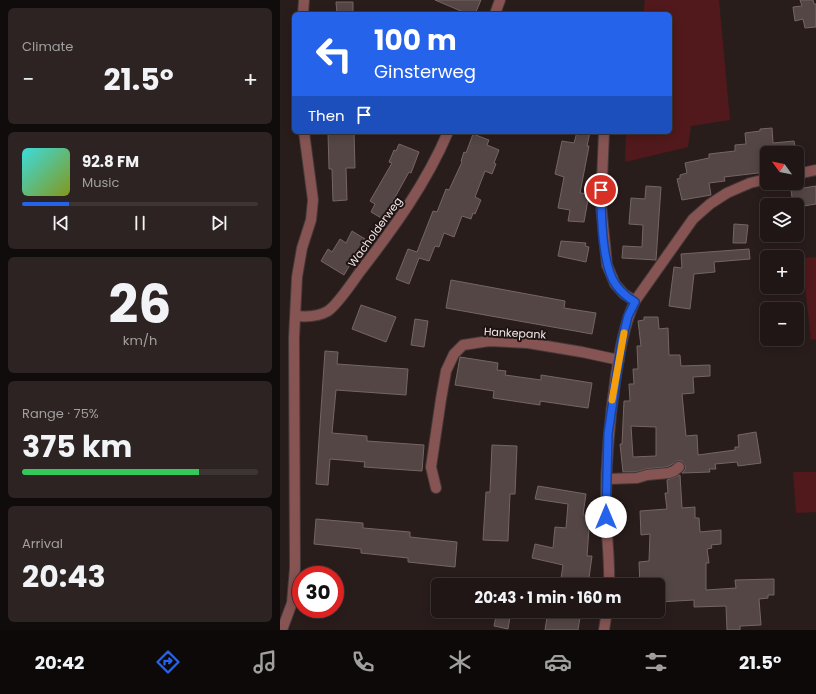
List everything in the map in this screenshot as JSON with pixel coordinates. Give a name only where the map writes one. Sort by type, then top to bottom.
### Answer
[{"type":"street","points":[[303,12],[304,0]]},
{"type":"street","points":[[495,12],[500,0]]},
{"type":"street","points":[[282,630],[292,603],[295,568],[294,345],[297,277],[302,248],[312,220],[313,200],[304,134]]},
{"type":"street","name":"Wacholderweg","points":[[296,316],[316,316],[329,310],[346,292],[409,206],[429,173],[447,134]]},
{"type":"street","points":[[604,134],[601,205],[607,265],[615,284],[624,294],[635,302]]},
{"type":"street","points":[[804,173],[816,170]]},
{"type":"street","points":[[610,578],[606,517],[608,434],[619,360],[628,316],[635,302],[693,219],[710,204],[727,193],[750,183],[760,181]]},
{"type":"street","name":"Hankepank","points":[[436,488],[431,467],[446,371],[454,354],[463,345],[489,341],[528,343],[619,360]]},
{"type":"street","points":[[607,479],[637,478],[647,474],[669,473],[679,467]]},
{"type":"street","points":[[604,630],[606,618]]},
{"type":"shaded area","points":[[645,0],[719,0],[730,120],[691,126],[688,147],[625,162],[626,134],[672,134],[672,12],[643,12]]},
{"type":"shaded area","points":[[816,257],[816,339],[811,340],[804,276],[804,258]]},
{"type":"shaded area","points":[[793,472],[816,472],[816,512],[796,513]]},
{"type":"building","points":[[435,0],[481,0],[476,12],[463,12]]},
{"type":"building","points":[[800,0],[813,0],[814,4],[816,4],[816,27],[805,28],[803,19],[795,21],[793,7],[802,6]]},
{"type":"building","points":[[336,2],[353,2],[353,12],[337,12]]},
{"type":"building","points":[[772,128],[773,143],[794,141],[795,146],[760,146],[760,173],[724,177],[725,181],[709,183],[711,195],[682,200],[677,179],[680,178],[680,175],[687,173],[685,163],[709,158],[709,154],[735,151],[735,145],[746,144],[745,133],[760,131],[760,129]]},
{"type":"building","points":[[328,134],[354,134],[355,168],[346,168],[347,200],[333,201],[332,169],[329,169]]},
{"type":"building","points":[[473,134],[489,140],[487,145],[499,150],[492,174],[485,171],[475,197],[481,200],[475,214],[473,213],[471,219],[462,216],[454,237],[444,233],[439,247],[435,246],[429,261],[419,258],[409,284],[396,279],[408,249],[417,252],[433,211],[437,212],[446,189],[449,190]]},
{"type":"building","points":[[576,134],[590,134],[587,146],[589,146],[580,193],[589,194],[584,222],[568,221],[570,210],[558,208],[564,177],[555,174],[562,141],[574,143]]},
{"type":"building","points":[[399,144],[419,152],[411,173],[409,172],[383,219],[371,212],[375,204],[370,201],[392,163],[389,162],[394,150],[396,151]]},
{"type":"building","points":[[646,186],[661,187],[656,260],[622,258],[623,246],[642,247],[643,225],[629,224],[631,198],[645,199]]},
{"type":"building","points":[[816,186],[816,204],[804,206],[804,198],[792,198],[791,190],[804,190],[804,188]]},
{"type":"building","points":[[734,224],[748,225],[746,243],[733,243]]},
{"type":"building","points":[[352,231],[365,239],[344,275],[321,261],[328,249],[332,252],[340,239],[346,243]]},
{"type":"building","points":[[561,241],[586,243],[585,246],[589,247],[586,262],[558,256]]},
{"type":"building","points":[[749,249],[750,259],[714,262],[715,272],[694,274],[690,309],[669,306],[674,267],[682,268],[681,254]]},
{"type":"building","points":[[451,280],[565,301],[564,308],[596,313],[592,334],[446,308]]},
{"type":"building","points":[[361,305],[396,317],[386,342],[352,329]]},
{"type":"building","points":[[644,317],[658,317],[659,329],[668,328],[669,355],[680,355],[681,366],[710,365],[710,376],[693,377],[694,393],[682,394],[686,436],[697,435],[698,455],[735,450],[735,447],[739,447],[738,435],[756,432],[761,463],[738,466],[737,462],[715,464],[716,469],[709,469],[710,472],[682,473],[685,470],[685,466],[682,461],[678,461],[667,467],[646,469],[636,472],[623,472],[620,444],[622,444],[624,401],[630,401],[629,384],[634,384],[633,369],[638,369],[637,346],[641,346],[638,321],[644,320]],"holes":[[[631,426],[656,427],[656,456],[633,457]]]},
{"type":"building","points":[[415,319],[428,321],[424,347],[411,345]]},
{"type":"building","points":[[325,351],[338,352],[337,364],[408,369],[406,395],[336,390],[332,433],[367,436],[367,441],[424,445],[422,471],[364,467],[365,462],[330,459],[328,485],[316,484]]},
{"type":"building","points":[[460,357],[498,363],[497,370],[506,371],[505,375],[541,380],[541,375],[592,383],[588,408],[540,401],[540,405],[493,398],[494,391],[455,385]]},
{"type":"building","points":[[492,445],[517,446],[515,494],[510,494],[508,541],[483,540],[486,492],[490,492]]},
{"type":"building","points":[[680,475],[682,508],[695,507],[695,518],[699,518],[700,532],[721,530],[721,544],[711,545],[712,548],[707,549],[709,563],[706,563],[706,590],[736,588],[735,580],[774,579],[774,595],[768,595],[768,598],[759,599],[761,625],[740,626],[740,630],[727,630],[726,606],[694,607],[694,600],[665,602],[665,578],[640,578],[639,562],[649,561],[650,534],[641,535],[640,511],[667,509],[665,493],[668,493],[667,480]]},
{"type":"building","points":[[538,486],[586,494],[583,515],[590,515],[587,556],[592,556],[589,578],[561,578],[563,565],[532,558],[535,544],[553,548],[555,527],[566,528],[568,504],[535,499]]},
{"type":"building","points":[[316,519],[363,523],[363,528],[410,532],[410,537],[457,542],[455,567],[408,562],[408,558],[361,553],[361,549],[314,544]]},
{"type":"building","points":[[496,618],[510,618],[508,629],[494,626]]},
{"type":"building","points":[[547,618],[580,618],[578,630],[545,630]]},
{"type":"slow traffic","points":[[612,400],[624,333]]},
{"type":"route","points":[[601,190],[607,265],[615,284],[624,294],[635,302],[628,316],[622,340],[608,434],[606,517]]}]
